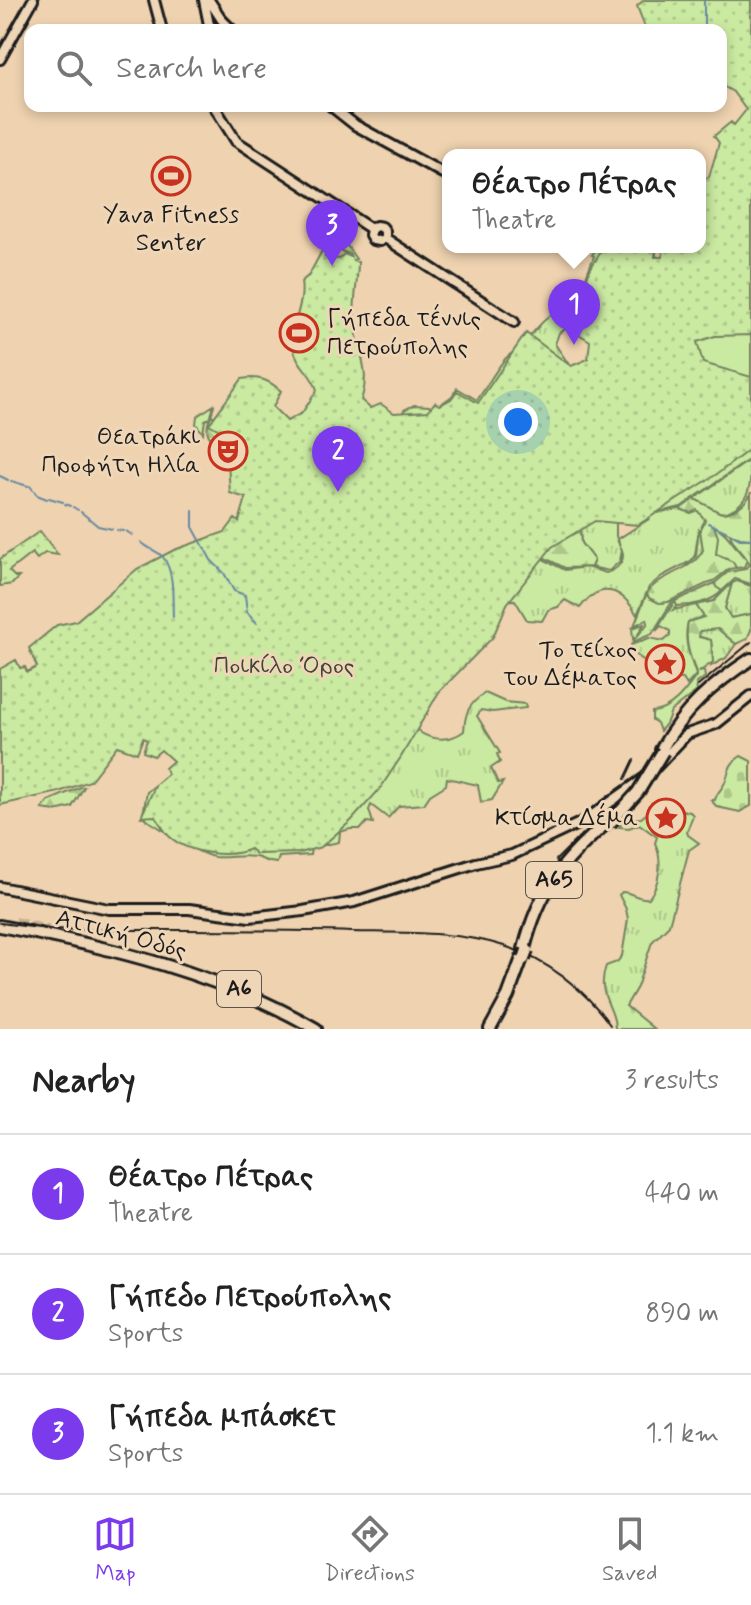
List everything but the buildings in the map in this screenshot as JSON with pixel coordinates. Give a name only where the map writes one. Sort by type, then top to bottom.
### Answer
[{"type":"highway","name":"Α65","points":[[488,1029],[505,1008],[536,915],[550,887],[571,858],[636,791],[676,725],[693,704],[751,660]]},
{"type":"highway","points":[[0,919],[15,922]]},
{"type":"highway","name":"Αττική Οδός","points":[[0,926],[171,966],[257,1000],[316,1029]]},
{"type":"highway","name":"Αττική Οδός","points":[[48,930],[152,957],[214,978],[323,1029]]},
{"type":"highway","name":"Α65","points":[[488,1029],[520,980],[524,954]]},
{"type":"highway","points":[[505,1008],[520,980]]},
{"type":"highway","points":[[488,1029],[504,987]]},
{"type":"main road","points":[[0,57],[20,14],[32,0]]},
{"type":"main road","points":[[0,57],[20,28],[32,0]]},
{"type":"main road","points":[[154,0],[160,24]]},
{"type":"main road","points":[[207,0],[209,24]]},
{"type":"main road","points":[[207,0],[226,24]]},
{"type":"main road","points":[[218,112],[236,141],[371,229],[382,227],[385,238],[514,322]]},
{"type":"main road","points":[[341,112],[355,125],[442,171]]},
{"type":"main road","points":[[345,903],[475,861],[507,854],[565,828],[593,813],[636,782],[689,726],[715,722],[751,694]]},
{"type":"main road","points":[[0,887],[109,909],[189,909],[250,917],[345,903],[512,855],[566,830],[594,815],[637,784],[664,761],[689,733],[716,724],[751,694]]},
{"type":"green space","name":"Ποικίλο Όρος","points":[[644,0],[751,0],[751,448],[638,525],[595,521],[552,547],[507,604],[493,637],[439,692],[379,790],[351,821],[321,847],[299,853],[256,854],[250,849],[220,854],[178,843],[168,835],[155,816],[141,817],[156,784],[168,774],[165,768],[173,761],[161,750],[154,756],[143,752],[147,740],[143,738],[137,753],[117,746],[90,781],[59,792],[0,805],[0,669],[16,660],[20,668],[25,667],[27,672],[37,667],[29,648],[57,625],[76,621],[137,569],[174,550],[225,532],[235,519],[239,522],[246,498],[230,493],[228,462],[233,448],[228,435],[209,424],[242,379],[263,380],[281,391],[273,407],[287,421],[302,413],[317,390],[294,352],[293,337],[301,299],[301,282],[309,275],[325,245],[324,249],[330,251],[325,257],[339,259],[344,254],[351,257],[341,251],[344,241],[356,259],[353,260],[358,262],[354,318],[365,372],[361,400],[370,408],[381,404],[394,413],[428,411],[435,402],[440,405],[457,391],[478,403],[526,333],[571,366],[588,359],[590,341],[572,330],[589,302],[586,285],[600,253],[655,253],[655,257],[662,257],[663,253],[706,253],[706,178],[709,177],[719,143],[714,136],[731,122],[734,125],[746,110],[727,88],[727,24],[644,24],[637,6]]},
{"type":"green space","points":[[656,253],[662,259],[668,253],[674,253],[675,261],[685,272],[689,320],[679,316],[669,319],[662,327],[660,337],[675,339],[688,335],[683,372],[689,382],[720,372],[751,380],[751,401],[744,398],[732,401],[725,414],[709,391],[703,395],[701,406],[695,386],[692,393],[699,412],[721,436],[728,431],[726,414],[729,407],[734,410],[737,420],[734,429],[737,433],[746,433],[751,423],[751,458],[681,507],[660,512],[680,509],[691,513],[697,510],[706,520],[700,530],[703,550],[696,562],[685,567],[691,561],[662,576],[649,587],[637,615],[625,599],[611,591],[596,593],[580,608],[565,600],[558,607],[548,610],[542,621],[527,620],[515,600],[496,601],[462,651],[429,679],[425,690],[427,714],[418,708],[411,709],[424,673],[434,665],[419,660],[445,642],[450,609],[474,576],[452,572],[444,557],[463,541],[466,526],[470,523],[453,522],[463,525],[448,539],[439,524],[441,520],[427,511],[387,510],[381,516],[377,515],[373,493],[389,456],[393,463],[421,450],[428,450],[428,443],[434,437],[443,443],[428,430],[421,428],[428,432],[414,440],[393,444],[407,431],[394,440],[386,439],[379,433],[388,417],[402,414],[414,405],[429,406],[436,416],[447,410],[441,404],[457,388],[477,400],[506,358],[555,312],[570,308],[575,303],[576,314],[573,318],[567,315],[562,322],[570,320],[568,327],[559,333],[555,344],[576,375],[581,377],[594,373],[604,360],[597,352],[612,342],[616,327],[613,320],[585,311],[589,298],[585,282],[592,255]],"holes":[[[610,362],[619,364],[623,369],[643,365],[650,370],[649,380],[653,384],[656,369],[655,386],[664,403],[670,439],[676,452],[683,428],[685,425],[690,428],[684,430],[678,453],[681,470],[674,485],[657,496],[655,512],[649,510],[649,519],[618,539],[621,550],[616,536],[616,515],[605,496],[596,510],[576,513],[566,523],[562,516],[563,506],[552,506],[532,537],[556,528],[575,527],[580,532],[581,543],[594,560],[591,567],[609,571],[620,561],[622,550],[622,561],[610,572],[586,567],[565,570],[539,557],[531,556],[522,561],[531,553],[526,548],[558,489],[567,488],[577,467],[583,463],[588,465],[598,478],[605,474],[596,449],[596,428],[591,418],[581,418],[598,411],[605,370]],[[518,563],[511,567],[475,615],[501,575],[508,569],[515,564]]]},
{"type":"green space","points":[[751,335],[751,377],[703,363],[697,342],[715,336]]},
{"type":"green space","points":[[214,405],[211,416],[224,416],[221,432],[227,442],[222,445],[208,435],[210,418],[205,420],[203,433],[196,424],[197,416]]},
{"type":"green space","points":[[751,459],[749,488],[735,508],[723,513],[694,499]]},
{"type":"green space","points":[[751,492],[751,539],[740,538],[714,526],[718,537],[716,554],[733,562],[736,568],[668,602],[659,603],[649,598],[647,593],[653,586],[692,563],[703,550],[700,530],[705,520],[697,510],[691,513],[680,509],[694,499],[719,512],[728,512],[742,504]]},
{"type":"green space","points":[[714,526],[724,532],[747,560],[744,567],[736,568],[727,558],[716,554]]},
{"type":"green space","points":[[576,527],[581,543],[594,560],[591,567],[565,568],[531,551]]},
{"type":"green space","points":[[40,531],[58,555],[45,553],[37,559],[32,553],[9,571],[19,577],[12,584],[0,586],[0,559]]},
{"type":"green space","points":[[730,534],[751,539],[751,584],[735,579],[722,591],[715,587],[715,583],[728,572],[745,569],[749,564]]},
{"type":"green space","points":[[737,581],[751,586],[751,614],[730,618],[725,608],[732,583]]},
{"type":"green space","points":[[715,583],[722,591],[713,598],[677,606],[675,601]]},
{"type":"green space","points":[[732,583],[725,608],[731,618],[751,614],[751,630],[747,639],[736,644],[718,629],[700,631],[699,637],[711,640],[713,662],[699,672],[704,671],[705,677],[696,684],[697,691],[671,711],[660,731],[652,720],[652,712],[672,704],[697,675],[687,643],[688,622],[704,617],[696,605],[714,601]]},
{"type":"green space","points":[[647,593],[649,598],[663,603],[673,600],[652,634],[633,642],[632,628],[644,624],[636,638],[648,623],[647,619],[634,626]]},
{"type":"green space","points":[[675,601],[677,606],[673,610],[696,605],[704,617],[688,622],[687,643],[696,675],[687,685],[683,679],[665,678],[663,665],[646,662],[632,652],[631,645],[649,638],[664,641],[670,636],[670,631],[661,626],[656,631]]},
{"type":"green space","points":[[707,629],[718,629],[736,644],[726,658],[711,666],[711,640],[697,636]]},
{"type":"green space","points":[[485,693],[505,702],[525,704],[526,708],[493,712],[481,710],[477,716],[500,753],[497,754],[500,762],[491,768],[498,783],[503,782],[492,800],[481,802],[478,785],[447,778],[446,785],[430,795],[424,804],[399,806],[388,818],[371,805],[369,810],[373,823],[367,822],[361,829],[340,832],[339,842],[311,848],[310,855],[279,857],[277,863],[254,857],[206,855],[147,820],[143,814],[147,792],[173,771],[412,724],[430,737],[444,739],[458,735],[464,731],[469,709]]},
{"type":"green space","points":[[741,756],[751,761],[751,806],[740,812],[717,807],[711,800],[715,800],[725,783],[730,766]]},
{"type":"green space","points":[[84,787],[72,807],[55,811],[42,809],[48,801]]},
{"type":"green space","points":[[652,803],[690,812],[693,815],[688,835],[699,843],[689,850],[669,925],[652,942],[637,987],[626,1006],[654,1029],[615,1029],[604,993],[603,976],[606,966],[617,962],[622,956],[628,919],[619,895],[626,892],[649,898],[656,885],[660,864],[655,843],[657,837],[639,824],[629,828],[619,827],[624,820],[641,818],[654,808]]},
{"type":"waterway","points":[[704,0],[704,24]]},
{"type":"waterway","points":[[0,476],[8,480]]},
{"type":"waterway","points":[[11,481],[28,486]]},
{"type":"waterway","points":[[30,486],[37,495],[47,499]]},
{"type":"waterway","points":[[49,498],[63,502]]},
{"type":"waterway","points":[[65,504],[70,506]]},
{"type":"waterway","points":[[73,507],[78,510]]},
{"type":"waterway","points":[[193,511],[193,527],[211,560],[224,573],[234,591],[245,595],[247,612],[257,623]]},
{"type":"waterway","points":[[81,512],[98,526],[112,529]]},
{"type":"waterway","points":[[708,523],[727,532]]},
{"type":"waterway","points":[[117,530],[123,531]]},
{"type":"waterway","points":[[126,531],[132,535]]},
{"type":"waterway","points":[[729,533],[740,539],[751,539]]},
{"type":"waterway","points":[[141,542],[161,555],[167,563],[172,586],[173,617]]},
{"type":"tunnel","points":[[15,922],[48,930]]},
{"type":"railway","points":[[698,686],[751,642]]},
{"type":"railway","points":[[625,779],[634,760]]},
{"type":"railway","points":[[556,860],[582,834]]},
{"type":"railway","points":[[0,923],[47,929],[391,932],[486,941],[520,952],[550,967],[589,999],[610,1025]]},
{"type":"place","name":"Yava Fitness Senter","points":[[171,176]]},
{"type":"place","name":"Γήπεδα μπάσκετ","points":[[332,266]]},
{"type":"place","name":"Γήπεδα τέννις Πετρούπολης","points":[[299,333]]},
{"type":"place","name":"Θέατρο Πέτρας","points":[[574,345]]},
{"type":"place","name":"Θεατράκι Προφήτη Ηλία","points":[[228,451]]},
{"type":"place","name":"Γήπεδο Πετρούπολης","points":[[338,492]]},
{"type":"place","name":"Το τείχος του Δέματος","points":[[665,664]]},
{"type":"place","name":"Κτίσμα Δέμα","points":[[666,818]]}]
